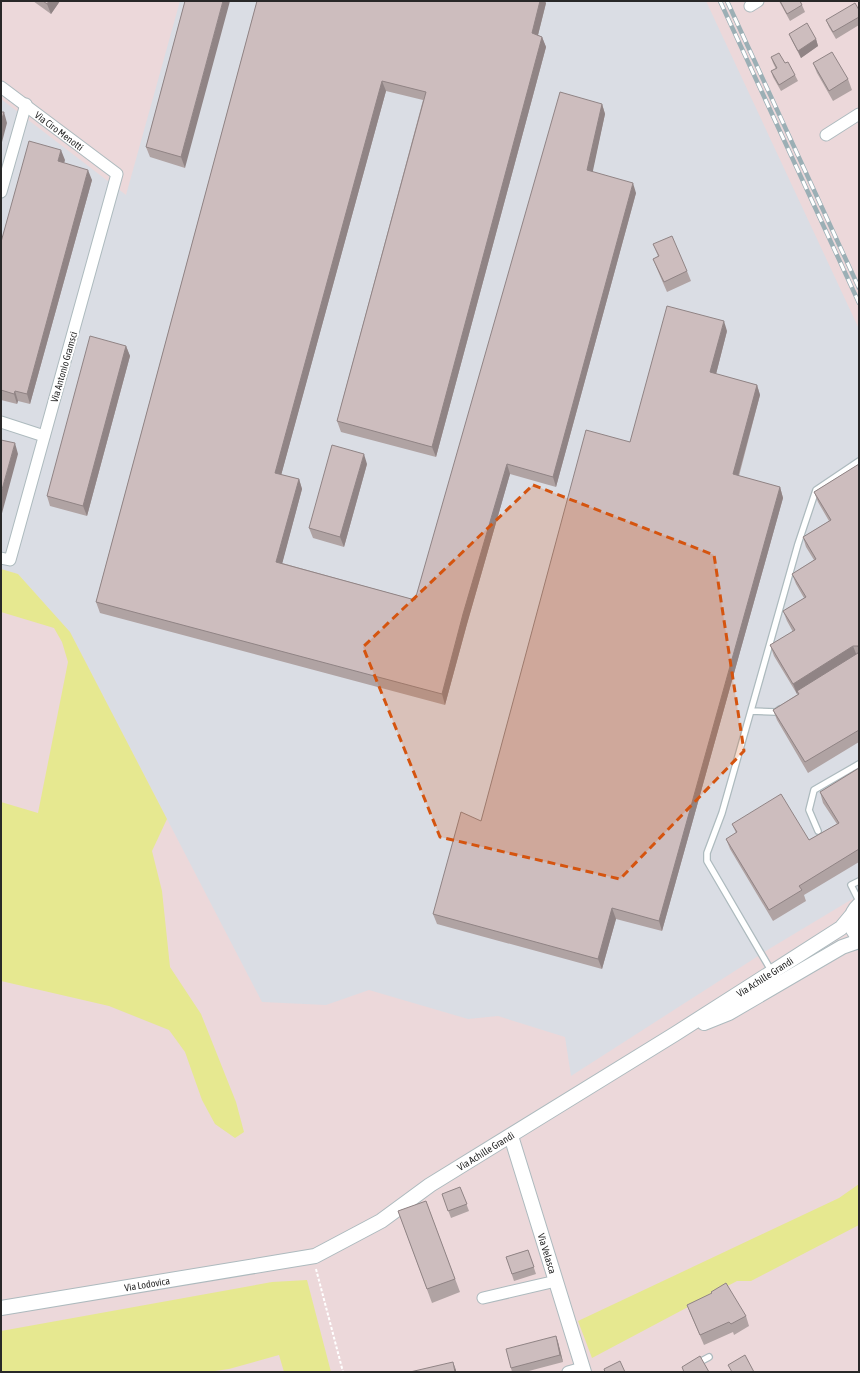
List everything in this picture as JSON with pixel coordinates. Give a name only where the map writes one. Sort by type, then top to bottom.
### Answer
[{"type":"street","name":"Via Ciro Menotti","points":[[1,87],[26,104],[117,174]]},
{"type":"street","points":[[1,192],[26,104]]},
{"type":"street","points":[[826,135],[859,114]]},
{"type":"street","name":"Via Antonio Gramsci","points":[[5,559],[44,436],[117,174]]},
{"type":"street","points":[[1,422],[44,436]]},
{"type":"street","name":"Via Achille Grandi","points":[[293,1259],[315,1256],[380,1221],[430,1185],[675,1034],[841,928],[855,911]]},
{"type":"street","name":"Via Achille Grandi","points":[[855,911],[851,923],[853,930],[859,937]]},
{"type":"street","name":"Via Achille Grandi","points":[[675,1034],[729,1013],[842,947],[859,941]]},
{"type":"street","name":"Via Velasca","points":[[511,1136],[583,1370]]},
{"type":"street","name":"Via Lodovica","points":[[1,1308],[293,1259]]},
{"type":"street","points":[[483,1298],[556,1281]]},
{"type":"street","points":[[568,1372],[583,1370]]},
{"type":"lane","points":[[772,972],[707,861],[707,853],[722,813],[798,544],[816,490],[859,460]]},
{"type":"lane","points":[[751,711],[776,712],[788,704]]},
{"type":"lane","points":[[818,831],[809,810],[814,790],[859,764]]},
{"type":"lane","points":[[859,881],[851,885],[859,901]]},
{"type":"lane","points":[[689,1368],[708,1357]]},
{"type":"path","points":[[315,1263],[343,1372]]},
{"type":"highlighted area","points":[[533,485],[714,555],[744,751],[620,879],[440,837],[363,647]]},
{"type":"shaded area","points":[[180,1],[706,1],[859,329],[859,895],[769,949],[571,1076],[565,1037],[498,1016],[468,1019],[369,990],[326,1005],[262,1002],[70,632],[18,574],[1,569],[1,99],[126,195]]},
{"type":"green space","points":[[1,569],[18,574],[70,632],[167,819],[152,851],[162,891],[170,967],[201,1014],[236,1102],[244,1132],[235,1138],[215,1124],[202,1100],[185,1052],[169,1030],[109,1006],[1,981],[1,802],[38,813],[68,662],[62,642],[54,628],[1,612]]},
{"type":"green space","points":[[859,1184],[859,1225],[751,1281],[737,1281],[592,1358],[578,1321],[839,1198]]},
{"type":"green space","points":[[307,1280],[331,1372],[284,1372],[279,1355],[229,1369],[208,1372],[1,1372],[1,1331],[272,1282]]},
{"type":"building","points":[[185,1],[223,1],[181,157],[146,147]]},
{"type":"building","points":[[257,1],[540,1],[532,33],[542,37],[432,447],[337,421],[426,92],[382,81],[275,473],[299,479],[276,562],[415,600],[560,92],[602,104],[587,170],[633,183],[553,477],[507,464],[463,614],[442,694],[96,602]]},
{"type":"building","points":[[780,1],[800,1],[802,5],[787,14]]},
{"type":"building","points":[[855,3],[859,10],[859,17],[833,32],[826,20]]},
{"type":"building","points":[[807,23],[816,39],[798,51],[789,34]]},
{"type":"building","points":[[832,52],[848,79],[829,91],[813,63]]},
{"type":"building","points":[[779,53],[785,63],[788,62],[795,75],[779,85],[771,71],[777,68],[771,57]]},
{"type":"building","points":[[1,112],[4,112],[1,122]]},
{"type":"building","points":[[29,141],[61,150],[58,161],[88,170],[27,394],[15,391],[14,394],[1,390],[1,242]]},
{"type":"building","points":[[672,236],[687,271],[664,282],[653,259],[659,256],[653,244]]},
{"type":"building","points":[[667,306],[724,321],[710,372],[757,385],[733,474],[780,487],[659,921],[612,908],[598,959],[433,914],[461,812],[481,821],[586,430],[630,442]]},
{"type":"building","points":[[90,336],[126,346],[83,506],[47,496]]},
{"type":"building","points":[[1,440],[15,443],[1,493]]},
{"type":"building","points":[[332,445],[364,454],[340,537],[309,528]]},
{"type":"building","points":[[859,464],[859,649],[858,646],[853,646],[793,684],[770,645],[795,630],[783,611],[806,597],[792,574],[816,559],[803,537],[831,520],[814,492]]},
{"type":"building","points":[[859,651],[859,730],[805,762],[773,710],[799,694],[797,691]]},
{"type":"building","points":[[859,768],[859,849],[799,886],[802,890],[769,910],[726,839],[737,832],[732,824],[781,794],[809,840],[839,823],[820,792]]},
{"type":"building","points":[[460,1187],[467,1204],[448,1211],[442,1194]]},
{"type":"building","points":[[426,1201],[455,1279],[427,1289],[398,1211]]},
{"type":"building","points":[[528,1250],[534,1267],[512,1274],[506,1257]]},
{"type":"building","points":[[726,1283],[746,1316],[731,1324],[729,1322],[700,1335],[687,1305],[712,1293],[711,1292]]},
{"type":"building","points":[[556,1336],[560,1355],[511,1368],[506,1349]]},
{"type":"building","points":[[745,1355],[754,1372],[732,1372],[728,1365]]},
{"type":"building","points":[[700,1356],[709,1372],[684,1372],[682,1367]]},
{"type":"building","points":[[620,1361],[625,1372],[605,1372],[604,1369]]},
{"type":"building","points":[[453,1362],[455,1372],[410,1372]]},
{"type":"railway","points":[[720,1],[859,303]]},
{"type":"railway","points":[[727,1],[859,288]]}]
